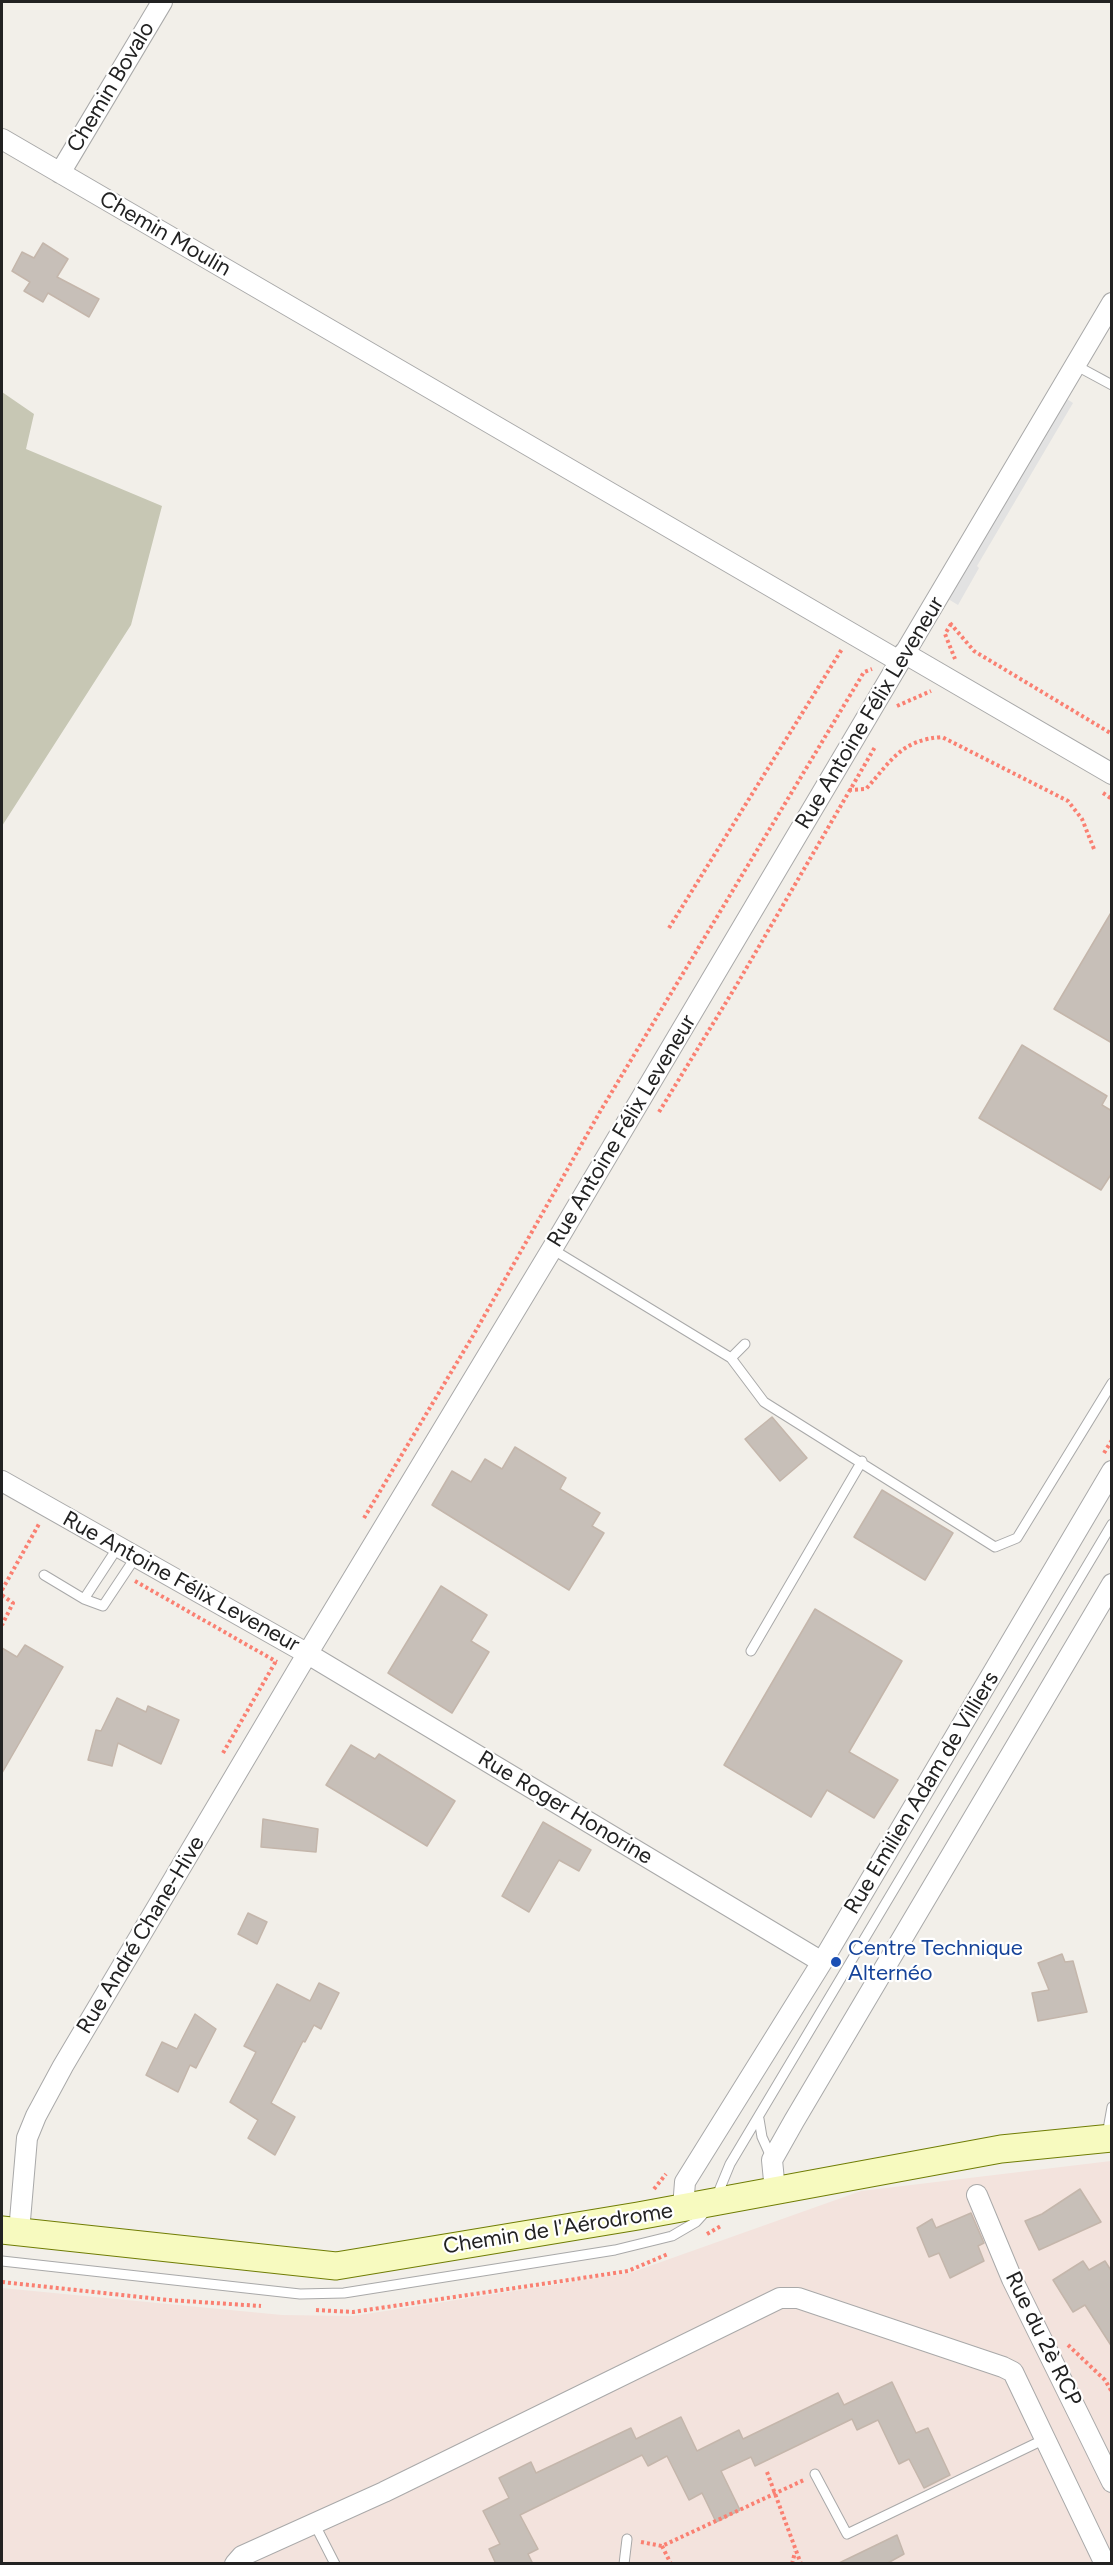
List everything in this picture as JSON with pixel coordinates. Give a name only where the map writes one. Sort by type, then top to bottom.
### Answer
[{"type":"main road","name":"Chemin de l'Aérodrome","points":[[10,2231],[336,2266],[683,2208],[1001,2149],[1109,2138]]},
{"type":"street","name":"Chemin Bovalo","points":[[60,173],[162,2]]},
{"type":"street","name":"Chemin Moulin","points":[[2,139],[852,633],[902,657],[1112,774]]},
{"type":"street","name":"Rue Antoine Félix Leveneur","points":[[2,1481],[308,1654],[552,1249],[1112,303]]},
{"type":"street","name":"Rue Emilien Adam de Villiers","points":[[683,2208],[685,2182],[822,1962],[1112,1471]]},
{"type":"street","points":[[775,2191],[772,2160],[1112,1584]]},
{"type":"street","name":"Rue Roger Honorine","points":[[308,1654],[822,1962]]},
{"type":"street","name":"Rue André Chane-Hive","points":[[10,2231],[27,2138],[36,2116],[69,2056],[308,1654]]},
{"type":"street","name":"Rue du 2è RCP","points":[[977,2195],[1012,2279],[1112,2482]]},
{"type":"street","points":[[235,2564],[242,2556],[394,2486],[780,2298],[798,2298],[1013,2372],[1105,2564]]},
{"type":"lane","points":[[1075,364],[1112,385]]},
{"type":"lane","points":[[552,1249],[731,1358],[764,1402],[862,1461],[995,1547],[1017,1538],[1112,1383]]},
{"type":"lane","points":[[731,1358],[746,1344]]},
{"type":"lane","points":[[751,1651],[862,1461]]},
{"type":"lane","points":[[2,2261],[300,2294],[344,2294],[615,2250],[672,2236],[696,2222],[715,2202],[730,2164],[759,2119],[1112,1524]]},
{"type":"lane","points":[[84,1599],[118,1547]]},
{"type":"lane","points":[[44,1575],[84,1599],[103,1606],[135,1558]]},
{"type":"lane","points":[[1109,2138],[1112,2107]]},
{"type":"lane","points":[[759,2119],[762,2137],[772,2160]]},
{"type":"lane","points":[[815,2474],[847,2535],[1045,2439]]},
{"type":"lane","points":[[314,2523],[335,2564]]},
{"type":"lane","points":[[624,2564],[627,2540]]},
{"type":"path","points":[[930,611],[951,624],[974,651],[1112,734]]},
{"type":"path","points":[[669,928],[852,633]]},
{"type":"path","points":[[362,1521],[474,1334],[601,1110],[864,672],[902,657]]},
{"type":"path","points":[[890,704],[897,706],[931,691],[941,697]]},
{"type":"path","points":[[829,781],[850,791],[866,789],[899,751],[921,739],[942,737],[1068,801],[1082,819],[1094,849]]},
{"type":"path","points":[[657,1114],[736,986],[877,743]]},
{"type":"path","points":[[1101,793],[1112,799]]},
{"type":"path","points":[[2,1624],[13,1603],[2,1592],[40,1524]]},
{"type":"path","points":[[1066,2343],[1105,2380],[1112,2392]]},
{"type":"path","points":[[1105,2380],[1112,2376]]},
{"type":"path","points":[[767,2472],[801,2564]]},
{"type":"path","points":[[627,2540],[662,2546],[815,2474]]},
{"type":"path","points":[[662,2546],[671,2564]]},
{"type":"path","points":[[792,2564],[795,2552]]},
{"type":"shaded area","points":[[2,392],[34,414],[26,449],[162,506],[131,625],[2,826]]},
{"type":"shaded area","points":[[1058,393],[1073,403],[977,566],[979,568],[958,605],[940,594]]},
{"type":"shaded area","points":[[1111,2161],[1111,2563],[2,2564],[2,2288],[282,2315],[353,2316],[630,2273],[861,2191]]},
{"type":"building","points":[[43,243],[68,259],[57,277],[99,299],[89,317],[48,293],[43,302],[24,291],[30,282],[12,271],[22,252],[34,258]]},
{"type":"building","points":[[1112,911],[1112,1043],[1054,1009]]},
{"type":"building","points":[[1022,1045],[1107,1096],[1102,1105],[1112,1111],[1112,1173],[1101,1190],[979,1118]]},
{"type":"building","points":[[772,1417],[807,1458],[780,1481],[745,1439]]},
{"type":"building","points":[[515,1447],[566,1478],[560,1489],[600,1513],[592,1526],[604,1533],[569,1590],[432,1505],[452,1471],[471,1482],[485,1459],[502,1469]]},
{"type":"building","points":[[882,1490],[953,1533],[925,1580],[854,1537]]},
{"type":"building","points":[[441,1586],[487,1615],[471,1641],[489,1652],[452,1713],[388,1673]]},
{"type":"building","points":[[815,1609],[902,1661],[849,1752],[898,1780],[874,1818],[827,1790],[811,1817],[724,1765]]},
{"type":"building","points":[[25,1645],[63,1667],[2,1773],[2,1648],[17,1657]]},
{"type":"building","points":[[117,1698],[146,1712],[148,1706],[179,1720],[161,1764],[118,1743],[112,1766],[88,1760],[96,1730],[101,1731]]},
{"type":"building","points":[[351,1745],[375,1759],[379,1754],[455,1801],[427,1846],[326,1785]]},
{"type":"building","points":[[263,1819],[318,1829],[316,1852],[261,1847]]},
{"type":"building","points":[[543,1822],[591,1850],[579,1871],[559,1860],[529,1912],[502,1896]]},
{"type":"building","points":[[248,1913],[267,1922],[257,1944],[238,1934]]},
{"type":"building","points":[[1062,1954],[1065,1962],[1073,1961],[1087,2012],[1038,2021],[1032,1993],[1049,1990],[1038,1963]]},
{"type":"building","points":[[319,1983],[339,1993],[321,2029],[314,2025],[305,2042],[303,2041],[271,2103],[295,2117],[275,2155],[248,2138],[258,2120],[230,2102],[256,2052],[244,2046],[277,1984],[310,2001]]},
{"type":"building","points":[[195,2014],[216,2029],[196,2068],[190,2065],[178,2092],[146,2075],[162,2042],[177,2049]]},
{"type":"building","points":[[1080,2189],[1101,2222],[1039,2250],[1025,2221],[1042,2214]]},
{"type":"building","points":[[971,2213],[984,2243],[978,2246],[984,2261],[950,2278],[939,2253],[929,2257],[917,2228],[932,2219],[936,2228]]},
{"type":"building","points":[[1083,2261],[1089,2270],[1105,2261],[1112,2272],[1112,2347],[1085,2305],[1073,2312],[1053,2280]]},
{"type":"building","points":[[892,2382],[916,2433],[928,2428],[950,2475],[924,2488],[909,2459],[899,2464],[878,2420],[857,2430],[852,2419],[755,2466],[751,2457],[721,2471],[740,2510],[716,2522],[702,2493],[689,2500],[667,2456],[648,2466],[642,2455],[520,2515],[538,2549],[528,2554],[533,2564],[496,2564],[489,2549],[500,2544],[483,2511],[509,2498],[499,2478],[531,2462],[536,2473],[631,2428],[636,2439],[681,2417],[697,2451],[739,2430],[743,2439],[838,2393],[844,2405]]},
{"type":"building","points":[[897,2535],[904,2554],[886,2564],[837,2564]]},
{"type":"place","name":"Centre Technique Alternéo","points":[[836,1962]]}]
